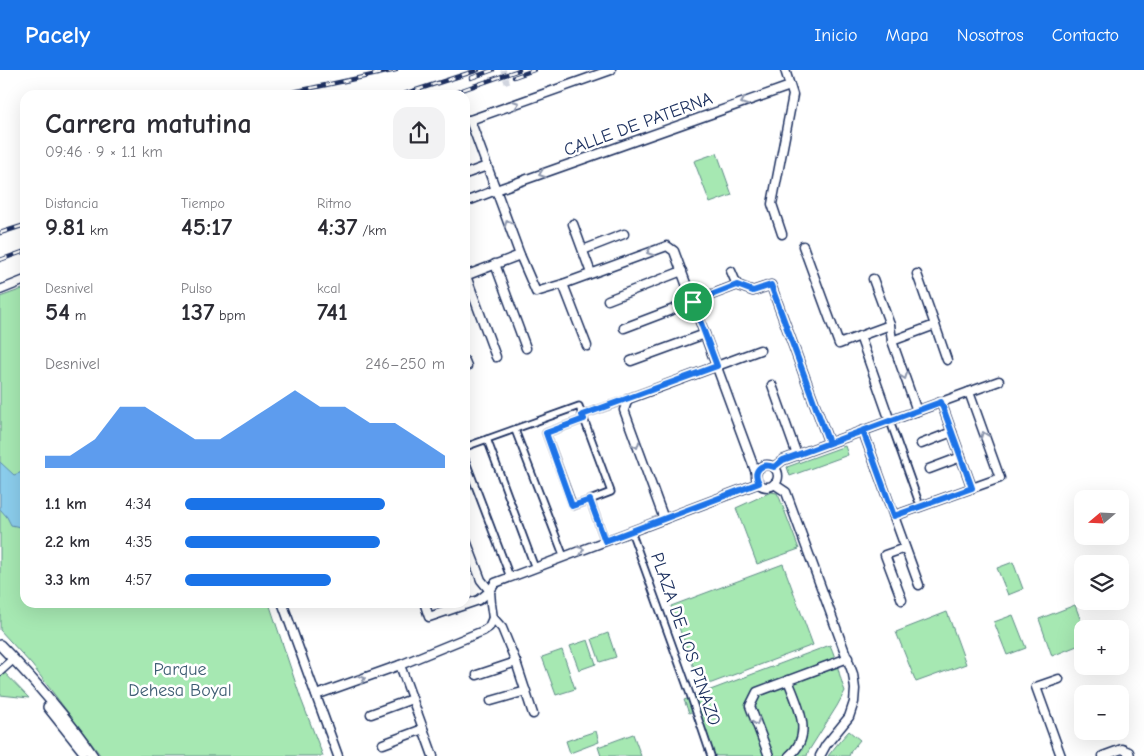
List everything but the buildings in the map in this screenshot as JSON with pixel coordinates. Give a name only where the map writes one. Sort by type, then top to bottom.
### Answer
[{"type":"street","points":[[470,119],[611,70]]},
{"type":"street","points":[[782,234],[772,204],[793,95],[784,70]]},
{"type":"street","name":"CALLE DE PATERNA","points":[[470,200],[790,86]]},
{"type":"street","points":[[470,125],[536,292],[564,284],[666,246],[674,251],[756,473],[756,479],[763,486],[774,484],[777,478],[774,467]]},
{"type":"street","points":[[470,172],[487,166]]},
{"type":"street","points":[[574,224],[591,274]]},
{"type":"street","points":[[583,250],[624,234]]},
{"type":"street","points":[[803,246],[839,344],[890,325]]},
{"type":"street","points":[[470,274],[520,255]]},
{"type":"street","points":[[495,264],[526,348]]},
{"type":"street","points":[[731,271],[737,285]]},
{"type":"street","points":[[608,300],[682,272]]},
{"type":"street","points":[[917,274],[947,360]]},
{"type":"street","points":[[873,279],[890,325],[892,341],[917,411]]},
{"type":"street","points":[[0,290],[20,282]]},
{"type":"street","points":[[564,284],[587,346]]},
{"type":"street","points":[[624,328],[737,285],[753,291],[771,285],[829,443]]},
{"type":"street","points":[[470,289],[496,357]]},
{"type":"street","points":[[892,341],[935,326]]},
{"type":"street","points":[[631,361],[705,334]]},
{"type":"street","points":[[860,336],[918,500]]},
{"type":"street","points":[[470,445],[579,406],[583,417],[611,492],[572,506],[546,433],[583,417],[628,399],[760,350]]},
{"type":"street","points":[[756,473],[763,466],[774,467],[783,460],[863,431],[891,424],[917,411],[999,381]]},
{"type":"street","points":[[772,385],[797,455]]},
{"type":"street","points":[[894,516],[1000,478],[969,392]]},
{"type":"street","points":[[628,399],[624,410],[664,519]]},
{"type":"street","points":[[941,402],[972,488]]},
{"type":"street","points":[[515,430],[564,557]]},
{"type":"street","points":[[863,431],[919,585]]},
{"type":"street","points":[[920,444],[952,432]]},
{"type":"street","points":[[487,439],[535,568]]},
{"type":"street","points":[[929,469],[961,457]]},
{"type":"street","points":[[470,472],[510,577]]},
{"type":"street","points":[[470,602],[479,600],[496,583],[510,577],[759,483]]},
{"type":"street","points":[[774,484],[786,492],[854,674],[854,702],[849,717],[826,745],[820,756]]},
{"type":"street","points":[[590,500],[605,541]]},
{"type":"street","name":"PLAZA DE LOS PINAZO","points":[[631,531],[711,756]]},
{"type":"street","points":[[902,600],[885,555],[905,548]]},
{"type":"street","points":[[470,551],[481,580],[490,591],[490,604],[494,618],[502,628],[516,662],[533,714]]},
{"type":"street","points":[[284,608],[338,756]]},
{"type":"street","points":[[426,608],[429,617],[449,608]]},
{"type":"street","points":[[316,695],[400,665],[483,631],[494,618]]},
{"type":"street","points":[[0,645],[78,734],[93,756]]},
{"type":"street","points":[[0,652],[38,690],[87,756]]},
{"type":"street","points":[[769,756],[750,706],[756,692],[848,658]]},
{"type":"street","points":[[0,671],[10,662]]},
{"type":"street","points":[[477,676],[516,662]]},
{"type":"street","points":[[400,665],[433,756]]},
{"type":"street","points":[[1059,678],[1036,687],[1061,756]]},
{"type":"street","points":[[788,680],[801,715],[804,730],[800,743],[789,756]]},
{"type":"street","points":[[491,702],[526,691]]},
{"type":"street","points":[[371,714],[412,699]]},
{"type":"street","points":[[383,744],[423,729]]},
{"type":"street","points":[[1102,756],[1122,749],[1129,752],[1130,756]]},
{"type":"green space","points":[[717,153],[732,195],[710,203],[694,161]]},
{"type":"green space","name":"Parque Dehesa Boyal","points":[[20,290],[20,608],[271,608],[301,699],[323,756],[101,756],[32,665],[0,630],[0,297]]},
{"type":"green space","points":[[845,446],[848,455],[790,476],[787,467]]},
{"type":"green space","points":[[771,492],[777,493],[780,499],[799,549],[757,564],[736,508]]},
{"type":"green space","points":[[1013,562],[1023,589],[1008,595],[997,568]]},
{"type":"green space","points":[[783,564],[813,645],[701,687],[671,606]]},
{"type":"green space","points":[[1074,605],[1074,610],[1077,610],[1081,620],[1074,620],[1074,647],[1052,656],[1039,619]]},
{"type":"green space","points":[[947,612],[966,664],[916,682],[896,632]]},
{"type":"green space","points":[[1013,615],[1026,648],[1007,655],[994,622]]},
{"type":"green space","points":[[608,633],[616,657],[600,662],[592,639]]},
{"type":"green space","points":[[588,640],[596,664],[579,670],[570,646]]},
{"type":"green space","points":[[830,645],[845,691],[807,756],[711,756],[695,710],[689,713],[684,700]]},
{"type":"green space","points":[[562,650],[575,689],[556,695],[542,657]]},
{"type":"green space","points":[[0,668],[29,698],[0,695]]},
{"type":"green space","points":[[596,731],[599,742],[570,753],[566,741]]},
{"type":"green space","points":[[849,731],[860,740],[849,756],[828,756],[840,741]]},
{"type":"green space","points":[[633,734],[641,756],[601,756],[598,747]]},
{"type":"water","points":[[0,462],[14,475],[20,473],[20,527],[11,525],[0,509]]},
{"type":"tunnel","points":[[503,70],[508,85]]},
{"type":"railway","points":[[302,90],[396,70]]},
{"type":"railway","points":[[416,90],[478,70]]},
{"type":"railway","points":[[471,78],[493,70]]},
{"type":"railway","points":[[462,90],[519,70]]},
{"type":"railway","points":[[514,77],[534,70]]},
{"type":"railway","points":[[0,233],[20,227]]},
{"type":"railway","points":[[0,260],[20,253]]},
{"type":"route","points":[[693,302],[717,366],[582,415],[584,419],[546,433],[572,506],[590,500],[605,541],[759,483],[756,479],[756,473],[763,466],[774,467],[783,460],[844,438],[863,431],[917,411],[941,402],[972,488],[894,516],[863,431],[829,443],[771,285],[753,291],[737,285],[693,302]]}]
